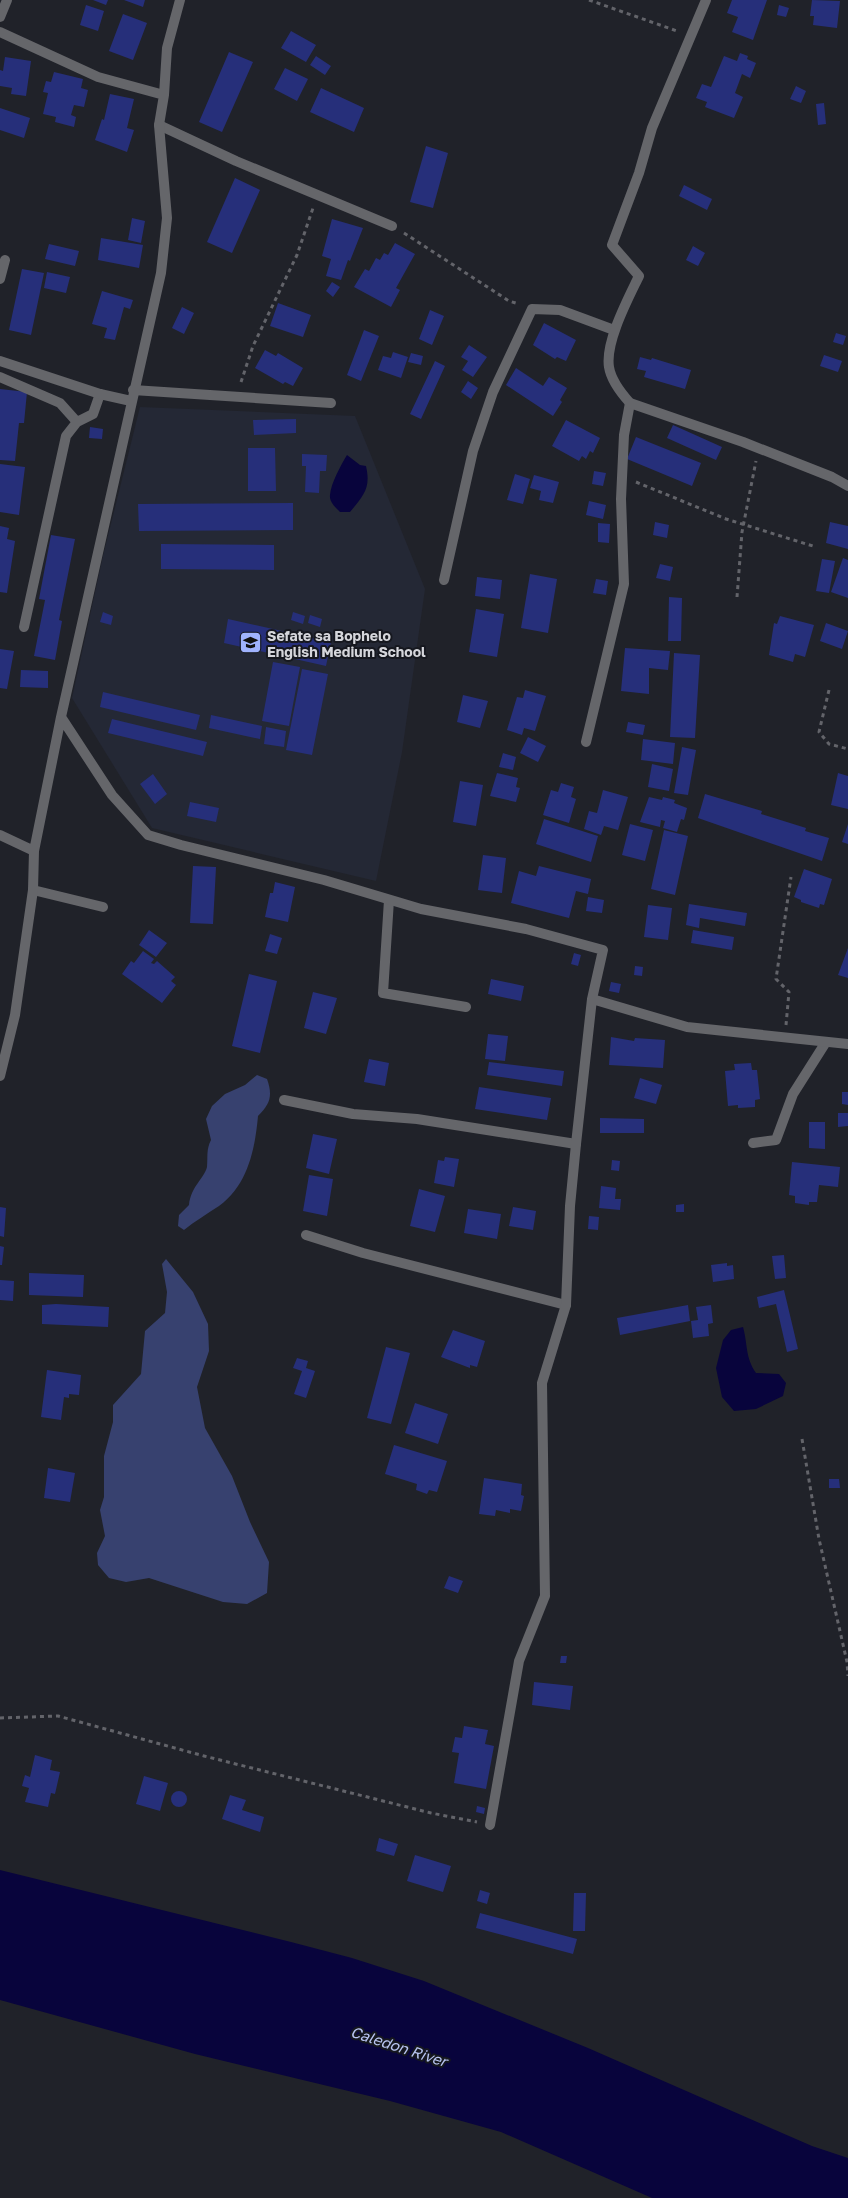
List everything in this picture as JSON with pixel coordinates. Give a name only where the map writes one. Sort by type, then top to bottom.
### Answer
[{"type":"street","points":[[0,17],[6,0]]},
{"type":"street","points":[[0,1076],[14,1016],[33,890],[34,852],[43,816],[61,717],[161,273],[167,218],[159,125],[168,48],[180,0]]},
{"type":"street","points":[[706,0],[652,128],[639,173],[612,245],[639,276],[614,330],[608,366],[619,391],[630,402],[832,477],[848,486]]},
{"type":"street","points":[[0,32],[98,77],[164,95]]},
{"type":"street","points":[[159,125],[316,196],[392,226]]},
{"type":"street","points":[[0,279],[6,260]]},
{"type":"street","points":[[444,580],[472,451],[493,392],[532,309],[560,310],[614,330]]},
{"type":"street","points":[[0,361],[100,394],[237,397],[331,403]]},
{"type":"street","points":[[0,376],[60,403],[77,422]]},
{"type":"street","points":[[24,628],[66,436],[77,422],[93,414],[100,394]]},
{"type":"street","points":[[586,742],[624,584],[622,476],[624,435],[630,402]]},
{"type":"street","points":[[61,717],[112,795],[148,835],[181,845],[324,880],[421,909],[526,929],[603,950],[592,998],[576,1144],[570,1206],[566,1305],[542,1383],[544,1596],[520,1661],[490,1825]]},
{"type":"street","points":[[0,835],[34,852]]},
{"type":"street","points":[[33,890],[103,907]]},
{"type":"street","points":[[389,900],[383,993],[466,1007]]},
{"type":"street","points":[[592,998],[687,1027],[848,1044]]},
{"type":"street","points":[[753,1143],[776,1140],[793,1094],[826,1042]]},
{"type":"street","points":[[284,1100],[353,1114],[417,1119],[576,1144]]},
{"type":"street","points":[[306,1235],[363,1253],[566,1305]]},
{"type":"path","points":[[589,0],[690,36]]},
{"type":"path","points":[[237,397],[253,346],[297,255],[316,196]]},
{"type":"path","points":[[392,226],[509,301],[532,309]]},
{"type":"path","points":[[737,597],[744,523],[759,449]]},
{"type":"path","points":[[622,476],[726,519],[744,523],[816,547]]},
{"type":"path","points":[[829,690],[819,732],[829,744],[848,748]]},
{"type":"path","points":[[784,1038],[790,992],[776,979],[791,877]]},
{"type":"path","points":[[802,1439],[819,1539],[847,1662],[848,1676]]},
{"type":"path","points":[[0,1718],[58,1716],[204,1756],[431,1813],[490,1825]]},
{"type":"shaded area","name":"Sefate sa Bophelo English Medium School","points":[[140,407],[355,416],[425,589],[402,752],[376,881],[152,828],[72,698],[103,556]]},
{"type":"shaded area","points":[[257,1075],[267,1079],[270,1095],[268,1104],[258,1116],[255,1141],[243,1177],[237,1188],[219,1206],[184,1230],[178,1226],[179,1215],[189,1205],[192,1193],[207,1167],[208,1150],[211,1140],[206,1119],[212,1106],[225,1094],[245,1085]]},
{"type":"shaded area","points":[[166,1259],[193,1292],[208,1324],[209,1351],[197,1387],[205,1428],[232,1476],[250,1522],[269,1562],[267,1593],[247,1604],[223,1602],[149,1578],[126,1582],[109,1578],[98,1565],[97,1553],[105,1536],[100,1510],[104,1497],[104,1456],[113,1422],[113,1405],[141,1374],[145,1331],[165,1313],[167,1292],[162,1264]]},
{"type":"water","points":[[347,455],[360,465],[366,466],[368,480],[363,496],[350,512],[340,512],[332,502],[330,495],[334,480]]},
{"type":"water","points":[[743,1327],[748,1356],[756,1373],[779,1374],[786,1383],[783,1396],[756,1409],[734,1411],[722,1397],[716,1368],[723,1340],[731,1330]]},
{"type":"water","name":"Caledon River","points":[[0,1870],[291,1942],[352,1958],[424,1981],[588,2048],[812,2146],[848,2158],[848,2198],[652,2198],[501,2132],[390,2101],[195,2054],[0,2000]]},
{"type":"building","points":[[93,0],[108,0],[106,5]]},
{"type":"building","points":[[124,0],[145,0],[143,7]]},
{"type":"building","points":[[732,0],[767,0],[753,40],[732,32],[738,17],[727,13]]},
{"type":"building","points":[[812,0],[840,1],[837,28],[813,25],[814,16],[810,16]]},
{"type":"building","points":[[86,5],[104,11],[98,31],[80,25]]},
{"type":"building","points":[[779,5],[789,8],[786,17],[777,15]]},
{"type":"building","points":[[123,14],[147,23],[133,60],[109,51]]},
{"type":"building","points":[[291,31],[316,45],[306,62],[281,48]]},
{"type":"building","points":[[229,52],[253,62],[222,132],[199,122]]},
{"type":"building","points":[[740,53],[748,56],[747,59],[756,63],[750,78],[742,74],[735,93],[743,97],[734,118],[705,107],[707,102],[696,98],[702,84],[711,87],[724,56],[737,61]]},
{"type":"building","points":[[316,56],[331,66],[325,75],[310,65]]},
{"type":"building","points":[[5,57],[31,61],[26,96],[11,94],[12,88],[0,86],[0,70],[3,71]]},
{"type":"building","points":[[285,68],[308,79],[297,101],[274,89]]},
{"type":"building","points":[[54,72],[83,79],[81,88],[88,90],[84,107],[74,105],[71,115],[76,117],[74,127],[55,122],[56,117],[43,114],[48,93],[43,92],[46,81],[51,82]]},
{"type":"building","points":[[796,86],[806,91],[801,103],[790,99]]},
{"type":"building","points":[[321,88],[364,108],[354,132],[310,112]]},
{"type":"building","points":[[110,94],[134,99],[127,128],[134,130],[127,152],[95,140],[102,119],[104,120]]},
{"type":"building","points":[[824,103],[826,124],[818,125],[816,104]]},
{"type":"building","points":[[0,108],[30,118],[24,138],[0,130]]},
{"type":"building","points":[[426,146],[448,153],[433,208],[410,202]]},
{"type":"building","points":[[235,178],[260,190],[232,253],[207,242]]},
{"type":"building","points":[[684,185],[712,199],[707,210],[679,196]]},
{"type":"building","points":[[132,218],[145,221],[141,243],[128,240]]},
{"type":"building","points":[[332,219],[363,228],[341,280],[326,276],[331,259],[322,256]]},
{"type":"building","points":[[101,238],[143,245],[139,268],[98,260]]},
{"type":"building","points":[[395,243],[415,254],[396,288],[400,290],[391,307],[354,287],[365,269],[369,271],[376,258],[380,260],[384,253],[388,255]]},
{"type":"building","points":[[49,244],[79,251],[75,266],[45,259]]},
{"type":"building","points":[[693,246],[705,253],[698,266],[686,260]]},
{"type":"building","points":[[22,269],[44,273],[31,335],[9,330]]},
{"type":"building","points":[[47,272],[70,277],[66,293],[44,288]]},
{"type":"building","points":[[332,282],[340,287],[333,297],[326,291]]},
{"type":"building","points":[[102,291],[133,300],[130,309],[124,307],[115,340],[104,338],[107,328],[92,324]]},
{"type":"building","points":[[278,303],[311,315],[303,337],[270,326]]},
{"type":"building","points":[[182,307],[194,313],[184,334],[172,328]]},
{"type":"building","points":[[430,310],[444,316],[432,345],[419,339]]},
{"type":"building","points":[[544,323],[576,340],[566,361],[557,357],[555,359],[533,345]]},
{"type":"building","points":[[364,330],[379,336],[361,381],[347,375]]},
{"type":"building","points":[[836,333],[846,336],[843,345],[833,342]]},
{"type":"building","points":[[469,345],[487,357],[473,377],[462,370],[468,361],[461,357]]},
{"type":"building","points":[[265,350],[276,356],[278,353],[303,368],[293,386],[285,382],[283,384],[255,368]]},
{"type":"building","points":[[393,352],[408,357],[401,378],[378,370],[383,356],[391,358]]},
{"type":"building","points":[[411,353],[423,356],[421,365],[408,362]]},
{"type":"building","points":[[824,355],[842,361],[838,372],[820,366]]},
{"type":"building","points":[[640,357],[651,360],[652,358],[691,370],[685,389],[644,377],[646,371],[637,369]]},
{"type":"building","points":[[435,361],[445,366],[421,419],[410,414]]},
{"type":"building","points":[[516,368],[543,386],[549,377],[567,388],[560,400],[562,402],[553,416],[506,385]]},
{"type":"building","points":[[468,381],[478,388],[471,399],[461,392]]},
{"type":"building","points":[[0,389],[27,392],[24,423],[19,423],[15,461],[0,460]]},
{"type":"building","points":[[296,419],[296,433],[254,435],[253,420]]},
{"type":"building","points":[[566,420],[600,438],[593,453],[590,451],[586,459],[582,456],[579,461],[552,446]]},
{"type":"building","points":[[673,425],[722,447],[716,460],[667,438]]},
{"type":"building","points":[[90,427],[103,429],[102,439],[89,438]]},
{"type":"building","points":[[636,437],[701,463],[692,486],[627,459]]},
{"type":"building","points":[[248,448],[275,448],[276,491],[248,491]]},
{"type":"building","points":[[302,454],[327,455],[326,471],[320,471],[319,493],[305,492],[306,466],[302,466]]},
{"type":"building","points":[[0,464],[25,467],[19,515],[0,512]]},
{"type":"building","points":[[594,471],[606,473],[603,486],[592,484]]},
{"type":"building","points":[[515,474],[530,479],[523,504],[507,500]]},
{"type":"building","points":[[534,475],[559,482],[553,503],[539,500],[541,491],[530,488]]},
{"type":"building","points":[[589,501],[606,505],[603,519],[586,515]]},
{"type":"building","points":[[293,503],[293,530],[139,531],[138,504]]},
{"type":"building","points":[[655,522],[669,525],[667,538],[653,535]]},
{"type":"building","points":[[830,522],[848,526],[848,549],[826,543]]},
{"type":"building","points":[[598,523],[610,524],[609,543],[598,542]]},
{"type":"building","points":[[0,526],[9,528],[7,539],[15,541],[7,593],[0,592]]},
{"type":"building","points":[[51,535],[75,539],[59,620],[62,621],[55,660],[34,656],[45,600],[39,599]]},
{"type":"building","points":[[161,544],[274,545],[274,570],[161,569]]},
{"type":"building","points":[[843,558],[848,560],[848,598],[831,592]]},
{"type":"building","points":[[822,559],[835,561],[829,593],[816,591]]},
{"type":"building","points":[[660,564],[673,567],[670,581],[656,578]]},
{"type":"building","points":[[530,574],[557,579],[548,633],[521,628]]},
{"type":"building","points":[[477,577],[502,580],[500,599],[475,596]]},
{"type":"building","points":[[596,579],[608,581],[606,595],[593,593]]},
{"type":"building","points":[[669,597],[682,598],[681,641],[668,641]]},
{"type":"building","points":[[476,609],[504,614],[497,657],[469,652]]},
{"type":"building","points":[[103,612],[113,616],[111,625],[100,622]]},
{"type":"building","points":[[293,612],[305,616],[303,624],[291,620]]},
{"type":"building","points":[[310,615],[322,619],[320,627],[308,623]]},
{"type":"building","points":[[780,616],[814,625],[805,657],[795,654],[793,662],[769,655],[774,623],[777,624]]},
{"type":"building","points":[[228,619],[331,642],[326,666],[224,643]]},
{"type":"building","points":[[826,623],[848,631],[842,649],[820,641]]},
{"type":"building","points":[[625,648],[670,651],[668,670],[649,668],[649,694],[621,691]]},
{"type":"building","points":[[0,649],[14,651],[7,689],[0,688]]},
{"type":"building","points":[[674,653],[700,655],[695,738],[670,737]]},
{"type":"building","points":[[273,662],[300,667],[289,726],[262,721]]},
{"type":"building","points":[[302,669],[328,674],[312,755],[286,750]]},
{"type":"building","points":[[21,670],[48,671],[48,688],[20,687]]},
{"type":"building","points":[[525,690],[546,696],[535,731],[524,728],[522,735],[507,730],[517,697],[523,698]]},
{"type":"building","points":[[103,692],[200,715],[196,730],[100,707]]},
{"type":"building","points":[[463,695],[488,701],[480,728],[457,722]]},
{"type":"building","points":[[211,715],[262,726],[260,739],[209,728]]},
{"type":"building","points":[[112,719],[207,742],[203,756],[108,733]]},
{"type":"building","points":[[628,722],[645,725],[643,735],[626,732]]},
{"type":"building","points":[[266,727],[286,731],[284,747],[264,744]]},
{"type":"building","points":[[528,737],[546,746],[538,762],[520,753]]},
{"type":"building","points":[[643,739],[675,743],[673,764],[641,760]]},
{"type":"building","points":[[682,747],[696,750],[688,795],[674,793]]},
{"type":"building","points":[[503,753],[516,757],[513,770],[499,767]]},
{"type":"building","points":[[652,764],[673,769],[669,791],[648,787]]},
{"type":"building","points":[[497,773],[518,778],[516,787],[520,788],[516,802],[490,796]]},
{"type":"building","points":[[838,773],[848,776],[848,809],[831,805]]},
{"type":"building","points":[[153,774],[167,794],[155,804],[140,784]]},
{"type":"building","points":[[460,781],[483,785],[476,826],[453,822]]},
{"type":"building","points":[[561,783],[574,787],[571,797],[576,799],[569,823],[543,815],[551,790],[558,792]]},
{"type":"building","points":[[603,790],[628,797],[618,830],[604,826],[601,835],[584,829],[589,811],[597,813]]},
{"type":"building","points":[[705,794],[762,811],[761,814],[806,828],[805,831],[829,838],[822,861],[698,818]]},
{"type":"building","points":[[649,797],[662,800],[663,797],[675,800],[674,803],[687,808],[684,820],[681,819],[677,832],[663,828],[665,821],[661,820],[660,827],[640,822]]},
{"type":"building","points":[[190,802],[219,808],[216,822],[187,816]]},
{"type":"building","points":[[544,819],[598,836],[591,862],[536,844]]},
{"type":"building","points":[[630,824],[653,830],[645,861],[622,855]]},
{"type":"building","points":[[848,824],[848,844],[842,842]]},
{"type":"building","points":[[664,830],[688,836],[675,895],[651,889]]},
{"type":"building","points":[[483,855],[506,858],[502,893],[478,890]]},
{"type":"building","points":[[193,866],[216,867],[213,924],[190,923]]},
{"type":"building","points":[[539,866],[591,879],[588,894],[576,891],[569,918],[511,903],[519,871],[536,876]]},
{"type":"building","points":[[804,869],[832,879],[824,905],[820,904],[819,908],[801,902],[801,900],[794,897]]},
{"type":"building","points":[[275,882],[295,887],[288,922],[265,917],[270,893],[273,893]]},
{"type":"building","points":[[588,897],[604,900],[602,913],[586,911]]},
{"type":"building","points":[[689,904],[747,913],[745,926],[700,918],[699,928],[686,925]]},
{"type":"building","points":[[648,905],[672,908],[668,940],[644,937]]},
{"type":"building","points":[[149,930],[167,943],[156,957],[139,945]]},
{"type":"building","points":[[693,930],[734,937],[732,950],[691,943]]},
{"type":"building","points":[[270,934],[282,938],[277,954],[265,951]]},
{"type":"building","points":[[848,948],[848,978],[838,975]]},
{"type":"building","points":[[143,951],[154,959],[151,963],[154,964],[157,961],[175,977],[171,981],[176,985],[162,1003],[122,974],[131,961],[134,963]]},
{"type":"building","points":[[574,953],[581,955],[578,966],[571,964]]},
{"type":"building","points":[[635,966],[643,967],[642,976],[634,975]]},
{"type":"building","points":[[249,974],[277,981],[260,1053],[232,1046]]},
{"type":"building","points":[[491,979],[524,986],[521,1001],[488,994]]},
{"type":"building","points":[[611,982],[621,984],[619,993],[609,991]]},
{"type":"building","points":[[313,992],[337,998],[326,1034],[304,1028]]},
{"type":"building","points":[[488,1034],[508,1036],[505,1061],[485,1059]]},
{"type":"building","points":[[611,1037],[634,1041],[635,1038],[665,1040],[663,1068],[609,1065]]},
{"type":"building","points":[[369,1059],[389,1063],[385,1086],[364,1082]]},
{"type":"building","points":[[489,1062],[564,1071],[562,1086],[487,1075]]},
{"type":"building","points":[[751,1063],[752,1070],[757,1070],[760,1099],[755,1100],[755,1107],[738,1108],[738,1105],[728,1106],[725,1071],[735,1070],[734,1064]]},
{"type":"building","points":[[640,1078],[662,1085],[656,1104],[634,1098]]},
{"type":"building","points":[[479,1087],[551,1098],[547,1120],[475,1109]]},
{"type":"building","points":[[842,1092],[848,1092],[848,1105],[842,1104]]},
{"type":"building","points":[[838,1113],[848,1113],[848,1126],[838,1127]]},
{"type":"building","points":[[600,1118],[644,1119],[644,1133],[600,1133]]},
{"type":"building","points":[[809,1122],[825,1122],[825,1149],[809,1148]]},
{"type":"building","points":[[313,1134],[337,1139],[329,1174],[306,1168]]},
{"type":"building","points":[[445,1157],[459,1159],[454,1187],[434,1183],[438,1160],[444,1161]]},
{"type":"building","points":[[612,1160],[620,1161],[619,1171],[611,1170]]},
{"type":"building","points":[[792,1162],[840,1167],[838,1187],[819,1185],[817,1202],[809,1202],[809,1205],[795,1203],[795,1196],[789,1195]]},
{"type":"building","points":[[309,1175],[333,1179],[327,1216],[303,1211]]},
{"type":"building","points":[[601,1186],[616,1188],[615,1199],[621,1199],[620,1210],[599,1208]]},
{"type":"building","points":[[419,1189],[445,1196],[435,1232],[410,1226]]},
{"type":"building","points":[[684,1204],[684,1212],[676,1212],[676,1205]]},
{"type":"building","points":[[0,1207],[6,1208],[4,1237],[0,1236]]},
{"type":"building","points":[[513,1207],[536,1211],[533,1230],[509,1226]]},
{"type":"building","points":[[468,1209],[501,1214],[497,1239],[464,1233]]},
{"type":"building","points":[[589,1216],[599,1217],[598,1230],[588,1229]]},
{"type":"building","points":[[0,1246],[4,1247],[2,1265],[0,1265]]},
{"type":"building","points":[[784,1255],[786,1278],[775,1279],[772,1256]]},
{"type":"building","points":[[727,1263],[727,1266],[733,1265],[734,1279],[713,1282],[711,1265]]},
{"type":"building","points":[[29,1273],[84,1275],[83,1297],[29,1295]]},
{"type":"building","points":[[0,1280],[14,1281],[13,1301],[0,1300]]},
{"type":"building","points":[[784,1290],[798,1349],[787,1352],[776,1304],[759,1308],[757,1297]]},
{"type":"building","points":[[42,1305],[109,1307],[108,1327],[42,1324]]},
{"type":"building","points":[[688,1305],[690,1321],[620,1335],[617,1318]]},
{"type":"building","points":[[711,1305],[713,1323],[708,1324],[709,1336],[693,1338],[691,1321],[698,1320],[696,1307]]},
{"type":"building","points":[[453,1330],[485,1341],[477,1367],[470,1365],[470,1368],[441,1357]]},
{"type":"building","points":[[386,1347],[410,1353],[391,1424],[367,1418]]},
{"type":"building","points":[[297,1358],[308,1361],[306,1368],[315,1371],[306,1398],[294,1394],[302,1371],[293,1368]]},
{"type":"building","points":[[47,1370],[81,1375],[79,1395],[69,1394],[69,1398],[64,1397],[61,1420],[41,1417]]},
{"type":"building","points":[[415,1403],[448,1414],[438,1444],[405,1433]]},
{"type":"building","points":[[394,1445],[447,1461],[437,1492],[429,1490],[427,1494],[416,1490],[417,1484],[385,1474]]},
{"type":"building","points":[[48,1468],[75,1473],[70,1502],[44,1498]]},
{"type":"building","points":[[484,1478],[522,1484],[521,1495],[524,1496],[521,1511],[510,1509],[510,1513],[496,1510],[495,1516],[479,1514]]},
{"type":"building","points":[[829,1479],[839,1479],[840,1488],[829,1488]]},
{"type":"building","points":[[449,1576],[463,1581],[458,1593],[444,1588]]},
{"type":"building","points":[[561,1656],[567,1656],[566,1663],[560,1663]]},
{"type":"building","points":[[534,1682],[573,1686],[570,1710],[532,1705]]},
{"type":"building","points":[[464,1726],[488,1730],[485,1744],[494,1746],[486,1789],[454,1783],[459,1753],[452,1752],[455,1737],[462,1738]]},
{"type":"building","points":[[35,1755],[52,1760],[50,1770],[60,1772],[55,1794],[51,1793],[48,1807],[25,1802],[29,1788],[22,1786],[25,1775],[30,1777]]},
{"type":"building","points":[[144,1776],[168,1783],[160,1811],[136,1804]]},
{"type":"building","points":[[176,1791],[182,1791],[187,1796],[185,1805],[176,1807],[171,1802],[171,1796]]},
{"type":"building","points":[[230,1795],[246,1800],[242,1810],[264,1817],[260,1832],[222,1819]]},
{"type":"building","points":[[477,1806],[485,1808],[484,1814],[476,1812]]},
{"type":"building","points":[[379,1838],[398,1844],[394,1856],[376,1851]]},
{"type":"building","points":[[415,1855],[451,1866],[443,1892],[407,1881]]},
{"type":"building","points":[[480,1890],[490,1893],[487,1904],[477,1901]]},
{"type":"building","points":[[574,1893],[586,1893],[585,1931],[573,1931]]},
{"type":"building","points":[[480,1913],[577,1939],[573,1954],[476,1928]]},
{"type":"place","name":"Sefate sa Bophelo English Medium School","points":[[251,643]]}]
